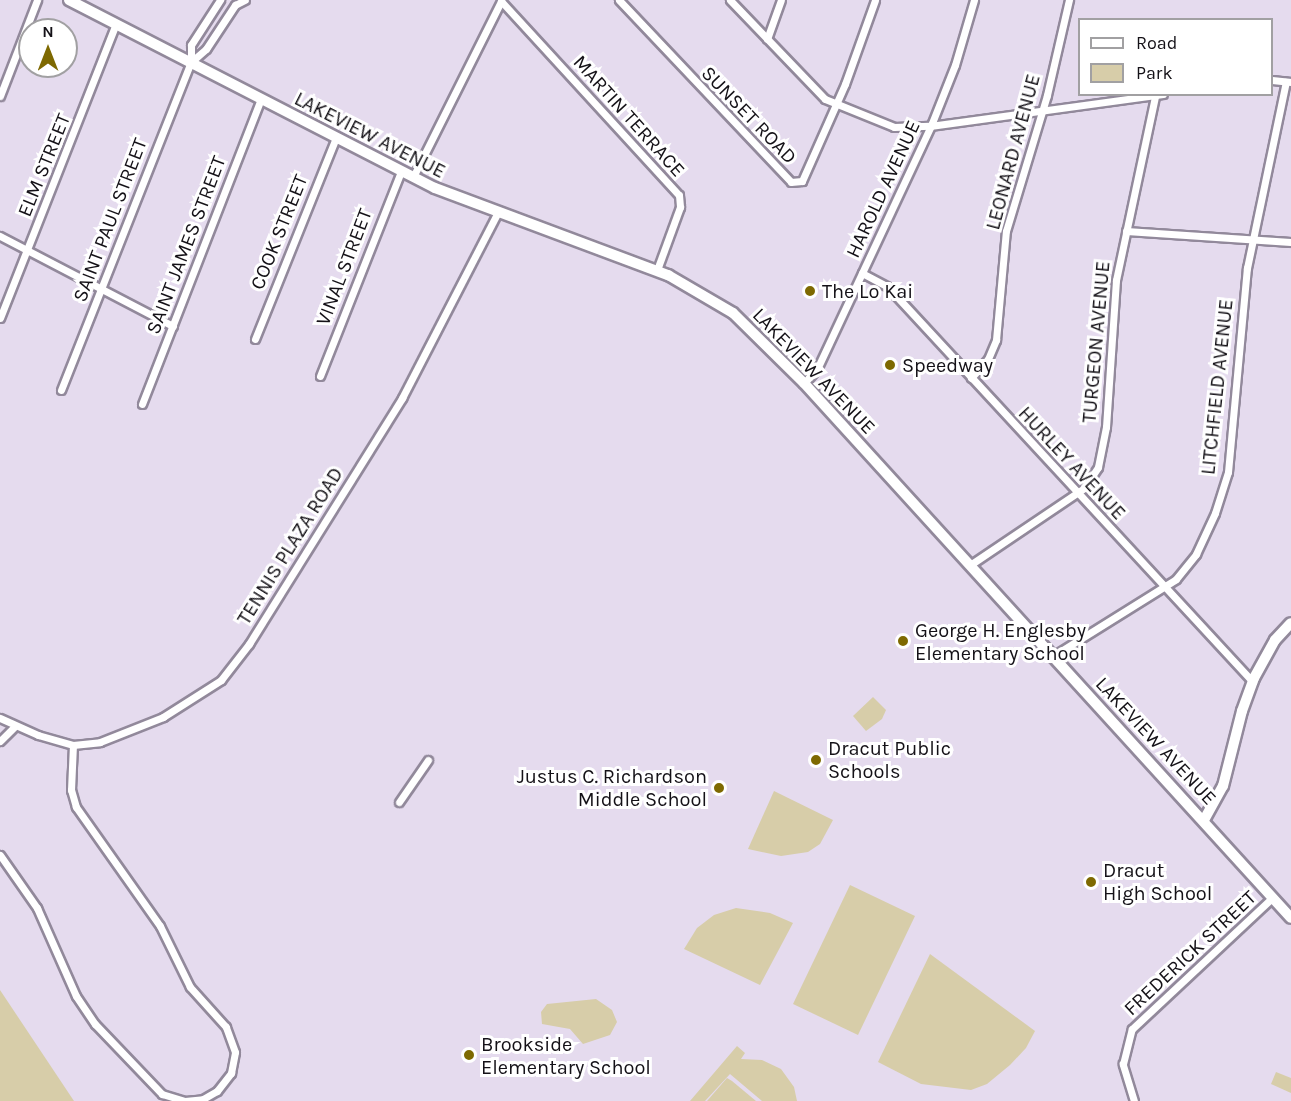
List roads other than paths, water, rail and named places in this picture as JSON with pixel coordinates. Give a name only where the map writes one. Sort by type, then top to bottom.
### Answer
[{"type":"main road","name":"LAKEVIEW AVENUE","points":[[69,0],[413,177],[497,214],[657,270],[692,286],[733,313],[804,383],[1291,918]]},
{"type":"main road","points":[[1204,820],[1223,786],[1252,682],[1275,640],[1291,623]]},
{"type":"street","points":[[0,96],[37,0]]},
{"type":"street","points":[[191,62],[191,45],[220,0]]},
{"type":"street","points":[[191,62],[206,49],[235,5],[245,0]]},
{"type":"street","name":"MARTIN TERRACE","points":[[413,177],[501,0],[679,195],[680,207],[657,270]]},
{"type":"street","name":"SUNSET ROAD","points":[[618,0],[791,182],[802,181],[836,105]]},
{"type":"street","points":[[730,0],[825,99],[894,127],[930,126],[1155,96]]},
{"type":"street","points":[[766,39],[781,0]]},
{"type":"street","points":[[836,105],[875,0]]},
{"type":"street","name":"HAROLD AVENUE","points":[[804,383],[817,369],[930,126],[955,65],[974,0]]},
{"type":"street","name":"LEONARD AVENUE","points":[[971,378],[988,359],[996,340],[1006,231],[1042,110],[1069,0]]},
{"type":"street","name":"ELM STREET","points":[[0,318],[116,24]]},
{"type":"street","name":"SAINT PAUL STREET","points":[[61,390],[191,62]]},
{"type":"street","points":[[1273,80],[1288,82]]},
{"type":"street","name":"LITCHFIELD AVENUE","points":[[1053,656],[1176,579],[1196,554],[1215,513],[1228,472],[1240,315],[1252,240],[1288,82]]},
{"type":"street","name":"TURGEON AVENUE","points":[[970,565],[1077,493],[1089,483],[1100,460],[1116,280],[1155,96]]},
{"type":"street","name":"SAINT JAMES STREET","points":[[142,404],[261,99]]},
{"type":"street","name":"COOK STREET","points":[[255,339],[336,137]]},
{"type":"street","name":"VINAL STREET","points":[[320,376],[401,171]]},
{"type":"street","name":"TENNIS PLAZA ROAD","points":[[0,717],[15,726],[73,745],[100,742],[163,717],[195,699],[232,668],[402,398],[497,214]]},
{"type":"street","points":[[1126,231],[1291,242]]},
{"type":"street","points":[[0,236],[173,326]]},
{"type":"street","name":"HURLEY AVENUE","points":[[862,273],[888,287],[1252,682]]},
{"type":"street","points":[[0,741],[15,726]]},
{"type":"street","points":[[0,855],[37,908],[72,988],[96,1024],[162,1094],[185,1101],[203,1099],[217,1091],[231,1073],[235,1052],[226,1027],[190,987],[160,926],[76,807],[71,790],[73,745]]},
{"type":"street","points":[[399,801],[428,759]]},
{"type":"street","name":"FREDERICK STREET","points":[[1134,1101],[1123,1064],[1132,1029],[1272,898]]},
{"type":"place","name":"The Lo Kai","points":[[810,291]]},
{"type":"place","name":"Speedway","points":[[890,365]]},
{"type":"place","name":"George H. Englesby Elementary School","points":[[903,641]]},
{"type":"place","name":"Dracut Public Schools","points":[[816,760]]},
{"type":"place","name":"Justus C. Richardson Middle School","points":[[719,788]]},
{"type":"place","name":"Dracut High School","points":[[1091,882]]},
{"type":"place","name":"Brookside Elementary School","points":[[469,1055]]}]
